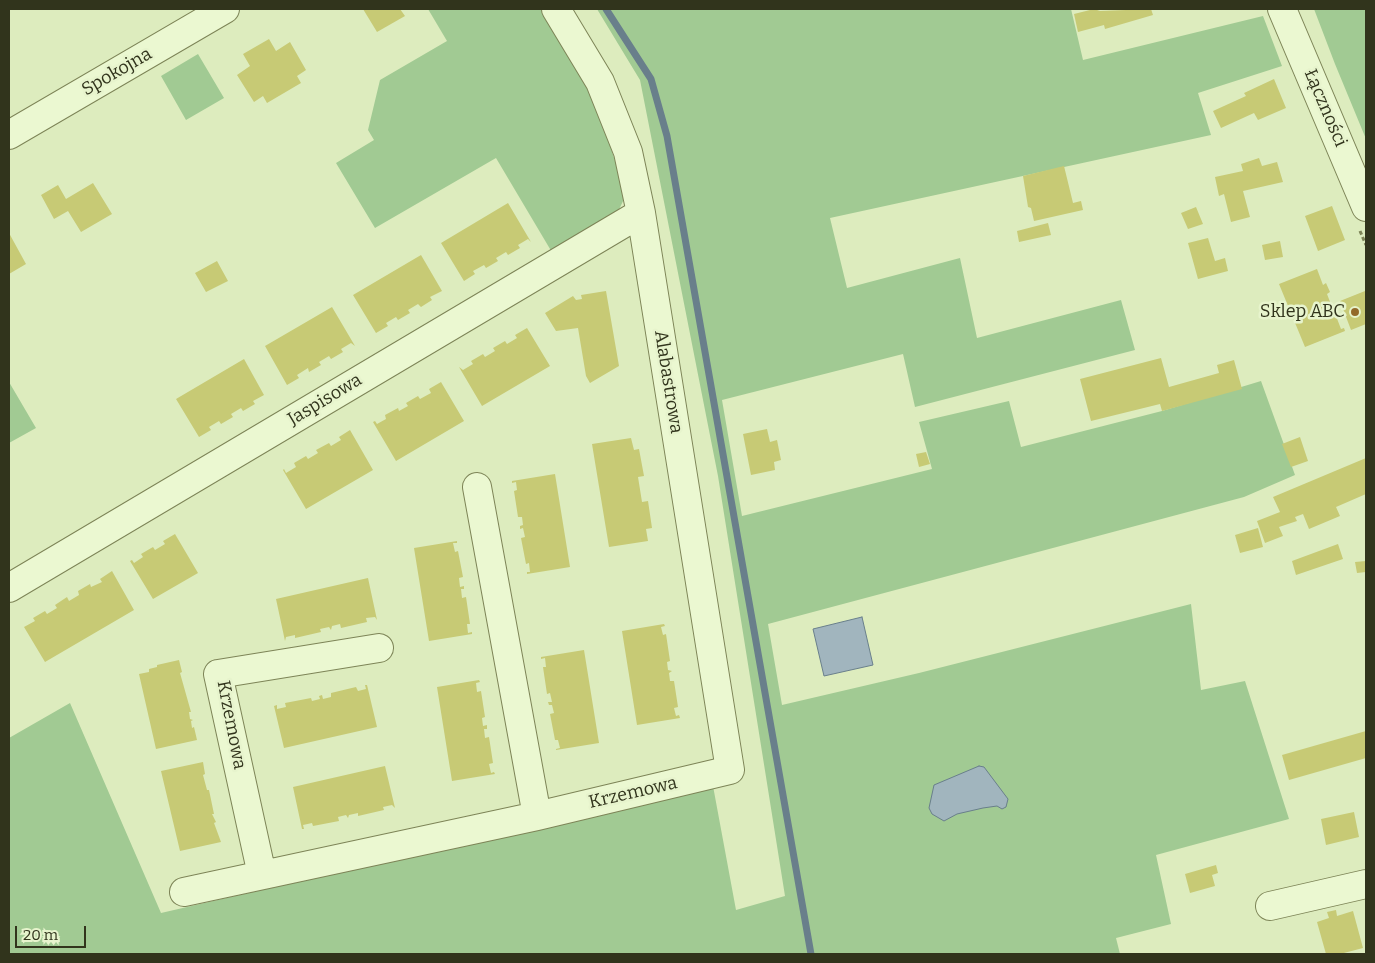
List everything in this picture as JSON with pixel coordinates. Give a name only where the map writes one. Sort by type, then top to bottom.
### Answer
[{"type":"street","name":"Spokojna","points":[[9,135],[225,9]]},
{"type":"street","name":"Alabastrowa","points":[[556,9],[600,82],[628,152],[641,213],[730,770]]},
{"type":"street","name":"Łączności","points":[[1282,9],[1366,207]]},
{"type":"street","name":"Jaspisowa","points":[[9,588],[641,213]]},
{"type":"street","points":[[477,486],[537,816]]},
{"type":"street","name":"Krzemowa","points":[[262,875],[218,674],[379,648]]},
{"type":"street","name":"Krzemowa","points":[[184,892],[537,816],[730,770]]},
{"type":"street","points":[[1270,906],[1366,884]]},
{"type":"green space","points":[[428,9],[546,9],[595,99],[618,170],[624,199],[615,218],[553,254],[496,158],[375,228],[336,163],[374,140],[368,130],[380,80],[447,41]]},
{"type":"green space","points":[[597,9],[1071,9],[1083,60],[1263,16],[1282,66],[1198,93],[1211,135],[830,218],[847,288],[960,258],[977,338],[1121,300],[1135,350],[915,407],[903,354],[722,400],[742,516],[932,469],[919,422],[1009,401],[1021,447],[1162,411],[1261,381],[1295,475],[1244,497],[768,624],[782,705],[919,673],[1191,604],[1201,690],[1245,681],[1289,819],[1156,855],[1171,924],[1116,938],[1120,954],[9,954],[9,738],[70,703],[161,913],[713,786],[736,910],[785,896],[718,476],[640,80]]},
{"type":"green space","points":[[1314,9],[1366,9],[1366,139],[1335,64]]},
{"type":"green space","points":[[198,54],[224,98],[186,120],[161,76]]},
{"type":"green space","points":[[9,382],[36,428],[9,443]]},
{"type":"water","points":[[862,617],[873,665],[824,676],[813,629]]},
{"type":"water","points":[[979,766],[984,767],[1008,799],[1006,807],[1002,809],[997,806],[983,808],[957,814],[944,821],[932,814],[929,808],[934,785]]},
{"type":"building","points":[[363,9],[400,9],[405,16],[377,32]]},
{"type":"building","points":[[1094,9],[1100,11],[1151,9],[1153,15],[1105,29],[1104,25],[1078,32],[1074,14]]},
{"type":"building","points":[[269,39],[276,51],[290,42],[306,70],[297,76],[301,83],[267,103],[263,96],[254,102],[237,75],[250,66],[243,54]]},
{"type":"building","points":[[1274,79],[1286,108],[1258,120],[1254,113],[1221,128],[1213,111],[1246,96],[1244,93]]},
{"type":"building","points":[[1259,158],[1262,166],[1277,162],[1283,182],[1243,191],[1250,217],[1231,222],[1224,194],[1219,196],[1215,177],[1243,171],[1241,164]]},
{"type":"building","points":[[1064,166],[1073,203],[1081,201],[1083,210],[1034,221],[1031,208],[1028,207],[1023,176]]},
{"type":"building","points":[[93,183],[112,214],[81,232],[68,211],[54,219],[41,195],[58,185],[66,199]]},
{"type":"building","points":[[508,203],[531,242],[528,239],[518,245],[520,248],[508,255],[506,252],[496,258],[498,261],[486,268],[484,265],[473,271],[475,274],[464,281],[441,243]]},
{"type":"building","points":[[1332,206],[1345,240],[1318,251],[1305,216]]},
{"type":"building","points":[[1196,207],[1203,224],[1188,229],[1181,213]]},
{"type":"building","points":[[1048,223],[1051,235],[1019,242],[1017,231]]},
{"type":"building","points":[[9,233],[26,264],[9,274]]},
{"type":"building","points":[[1208,238],[1215,261],[1225,258],[1228,271],[1198,279],[1188,243]]},
{"type":"building","points":[[1280,241],[1283,257],[1265,260],[1262,245]]},
{"type":"building","points":[[421,255],[442,291],[430,297],[432,300],[421,307],[418,304],[408,310],[410,313],[398,320],[396,317],[386,323],[388,326],[376,333],[353,295]]},
{"type":"building","points":[[217,261],[228,281],[206,292],[195,273]]},
{"type":"building","points":[[1317,269],[1323,285],[1326,283],[1330,292],[1327,294],[1332,307],[1335,305],[1339,314],[1336,316],[1341,329],[1344,328],[1345,331],[1305,347],[1279,284]]},
{"type":"building","points":[[606,291],[619,366],[590,383],[586,376],[578,328],[556,331],[545,313],[573,296],[576,300],[582,299],[581,295]]},
{"type":"building","name":"Sklep ABC","points":[[1365,291],[1366,324],[1351,330],[1340,301]]},
{"type":"building","points":[[332,307],[355,346],[351,343],[341,349],[343,352],[331,359],[329,356],[319,362],[321,365],[309,372],[308,368],[297,375],[299,378],[287,385],[265,346]]},
{"type":"building","points":[[527,328],[550,366],[482,406],[459,367],[463,370],[473,364],[471,361],[483,354],[485,357],[495,351],[493,348],[505,341],[507,344],[517,338],[515,335]]},
{"type":"building","points":[[1161,358],[1169,387],[1219,373],[1217,365],[1234,360],[1242,389],[1162,411],[1160,404],[1091,421],[1080,379]]},
{"type":"building","points":[[244,359],[264,395],[253,401],[255,404],[243,411],[241,408],[231,414],[233,417],[221,424],[219,421],[209,427],[211,430],[199,437],[176,399]]},
{"type":"building","points":[[441,382],[464,421],[396,461],[373,422],[375,421],[377,424],[386,419],[385,415],[398,408],[399,411],[408,406],[406,403],[418,396],[420,399],[431,393],[429,389]]},
{"type":"building","points":[[767,429],[770,442],[777,440],[781,460],[774,462],[775,470],[751,475],[743,434]]},
{"type":"building","points":[[350,430],[373,470],[306,509],[283,470],[286,473],[296,467],[294,463],[306,456],[308,459],[318,453],[316,450],[329,443],[331,446],[341,440],[339,437]]},
{"type":"building","points":[[1300,437],[1308,461],[1291,467],[1282,444]]},
{"type":"building","points":[[631,438],[634,450],[639,449],[644,476],[638,477],[642,502],[648,501],[652,528],[646,529],[648,541],[609,547],[592,444]]},
{"type":"building","points":[[926,452],[930,464],[919,467],[916,454]]},
{"type":"building","points":[[1366,458],[1366,494],[1336,507],[1340,516],[1309,529],[1303,514],[1295,517],[1297,521],[1279,527],[1283,536],[1265,543],[1257,521],[1280,512],[1273,497]]},
{"type":"building","points":[[555,474],[570,567],[527,574],[527,572],[530,572],[529,563],[526,564],[521,538],[525,537],[523,528],[520,529],[520,526],[523,525],[522,517],[518,517],[514,491],[517,490],[516,482],[512,483],[512,481]]},
{"type":"building","points":[[1258,528],[1263,547],[1240,553],[1235,535]]},
{"type":"building","points":[[175,534],[198,573],[153,599],[130,561],[132,560],[134,563],[143,557],[141,554],[153,547],[155,550],[165,544],[163,541]]},
{"type":"building","points":[[457,541],[457,543],[453,543],[455,552],[458,551],[463,577],[459,578],[460,587],[464,586],[464,589],[461,589],[462,598],[466,597],[470,624],[467,624],[468,633],[472,632],[472,634],[429,641],[414,548]]},
{"type":"building","points":[[1338,544],[1343,559],[1296,575],[1292,561]]},
{"type":"building","points":[[1366,561],[1366,572],[1357,573],[1355,562]]},
{"type":"building","points":[[112,571],[134,610],[45,662],[24,627],[35,621],[33,618],[45,611],[47,614],[57,608],[55,605],[67,597],[69,601],[79,595],[78,591],[90,584],[91,587],[102,582],[100,579]]},
{"type":"building","points":[[368,578],[377,620],[375,617],[366,618],[367,622],[341,628],[340,624],[332,626],[331,630],[329,627],[320,629],[321,632],[295,638],[295,635],[286,637],[285,641],[276,599]]},
{"type":"building","points":[[664,624],[665,626],[661,627],[663,635],[666,634],[670,661],[667,662],[668,670],[672,671],[669,673],[670,681],[674,681],[678,707],[674,708],[676,716],[679,715],[680,718],[637,725],[622,631]]},
{"type":"building","points":[[584,650],[599,743],[556,750],[560,748],[558,740],[555,740],[550,714],[554,713],[552,705],[549,705],[548,702],[552,702],[550,693],[547,694],[543,667],[546,667],[545,658],[541,659],[541,657]]},
{"type":"building","points":[[179,660],[182,672],[180,673],[191,712],[189,712],[190,719],[193,720],[191,721],[192,728],[194,727],[197,740],[156,749],[139,674],[149,672],[149,669],[157,667],[157,665]]},
{"type":"building","points":[[479,680],[480,682],[476,683],[477,692],[481,691],[485,717],[482,718],[483,726],[487,725],[487,729],[484,729],[485,738],[489,737],[493,763],[489,764],[491,773],[494,772],[495,774],[452,781],[437,687]]},
{"type":"building","points":[[365,685],[367,685],[377,727],[284,748],[274,706],[277,705],[277,709],[286,707],[285,703],[311,698],[312,701],[320,699],[319,696],[322,695],[323,699],[331,697],[331,693],[356,687],[358,691],[366,689]]},
{"type":"building","points":[[1366,731],[1366,758],[1289,780],[1282,755]]},
{"type":"building","points":[[203,762],[205,774],[203,775],[207,790],[209,790],[214,814],[212,814],[216,822],[214,823],[221,842],[180,851],[161,771]]},
{"type":"building","points":[[385,766],[395,808],[392,805],[383,807],[384,810],[358,816],[358,813],[349,815],[348,818],[346,815],[338,817],[339,821],[313,826],[312,823],[303,825],[304,829],[302,829],[293,787]]},
{"type":"building","points":[[1354,812],[1359,837],[1326,845],[1321,819]]},
{"type":"building","points":[[1216,865],[1218,873],[1212,875],[1215,886],[1190,893],[1185,874]]},
{"type":"building","points":[[1336,910],[1337,916],[1353,911],[1363,948],[1340,954],[1326,954],[1317,922],[1329,918],[1327,912]]},
{"type":"waterway","points":[[606,9],[651,79],[667,136],[811,954]]},
{"type":"place","name":"Sklep ABC","points":[[1355,312]]}]
